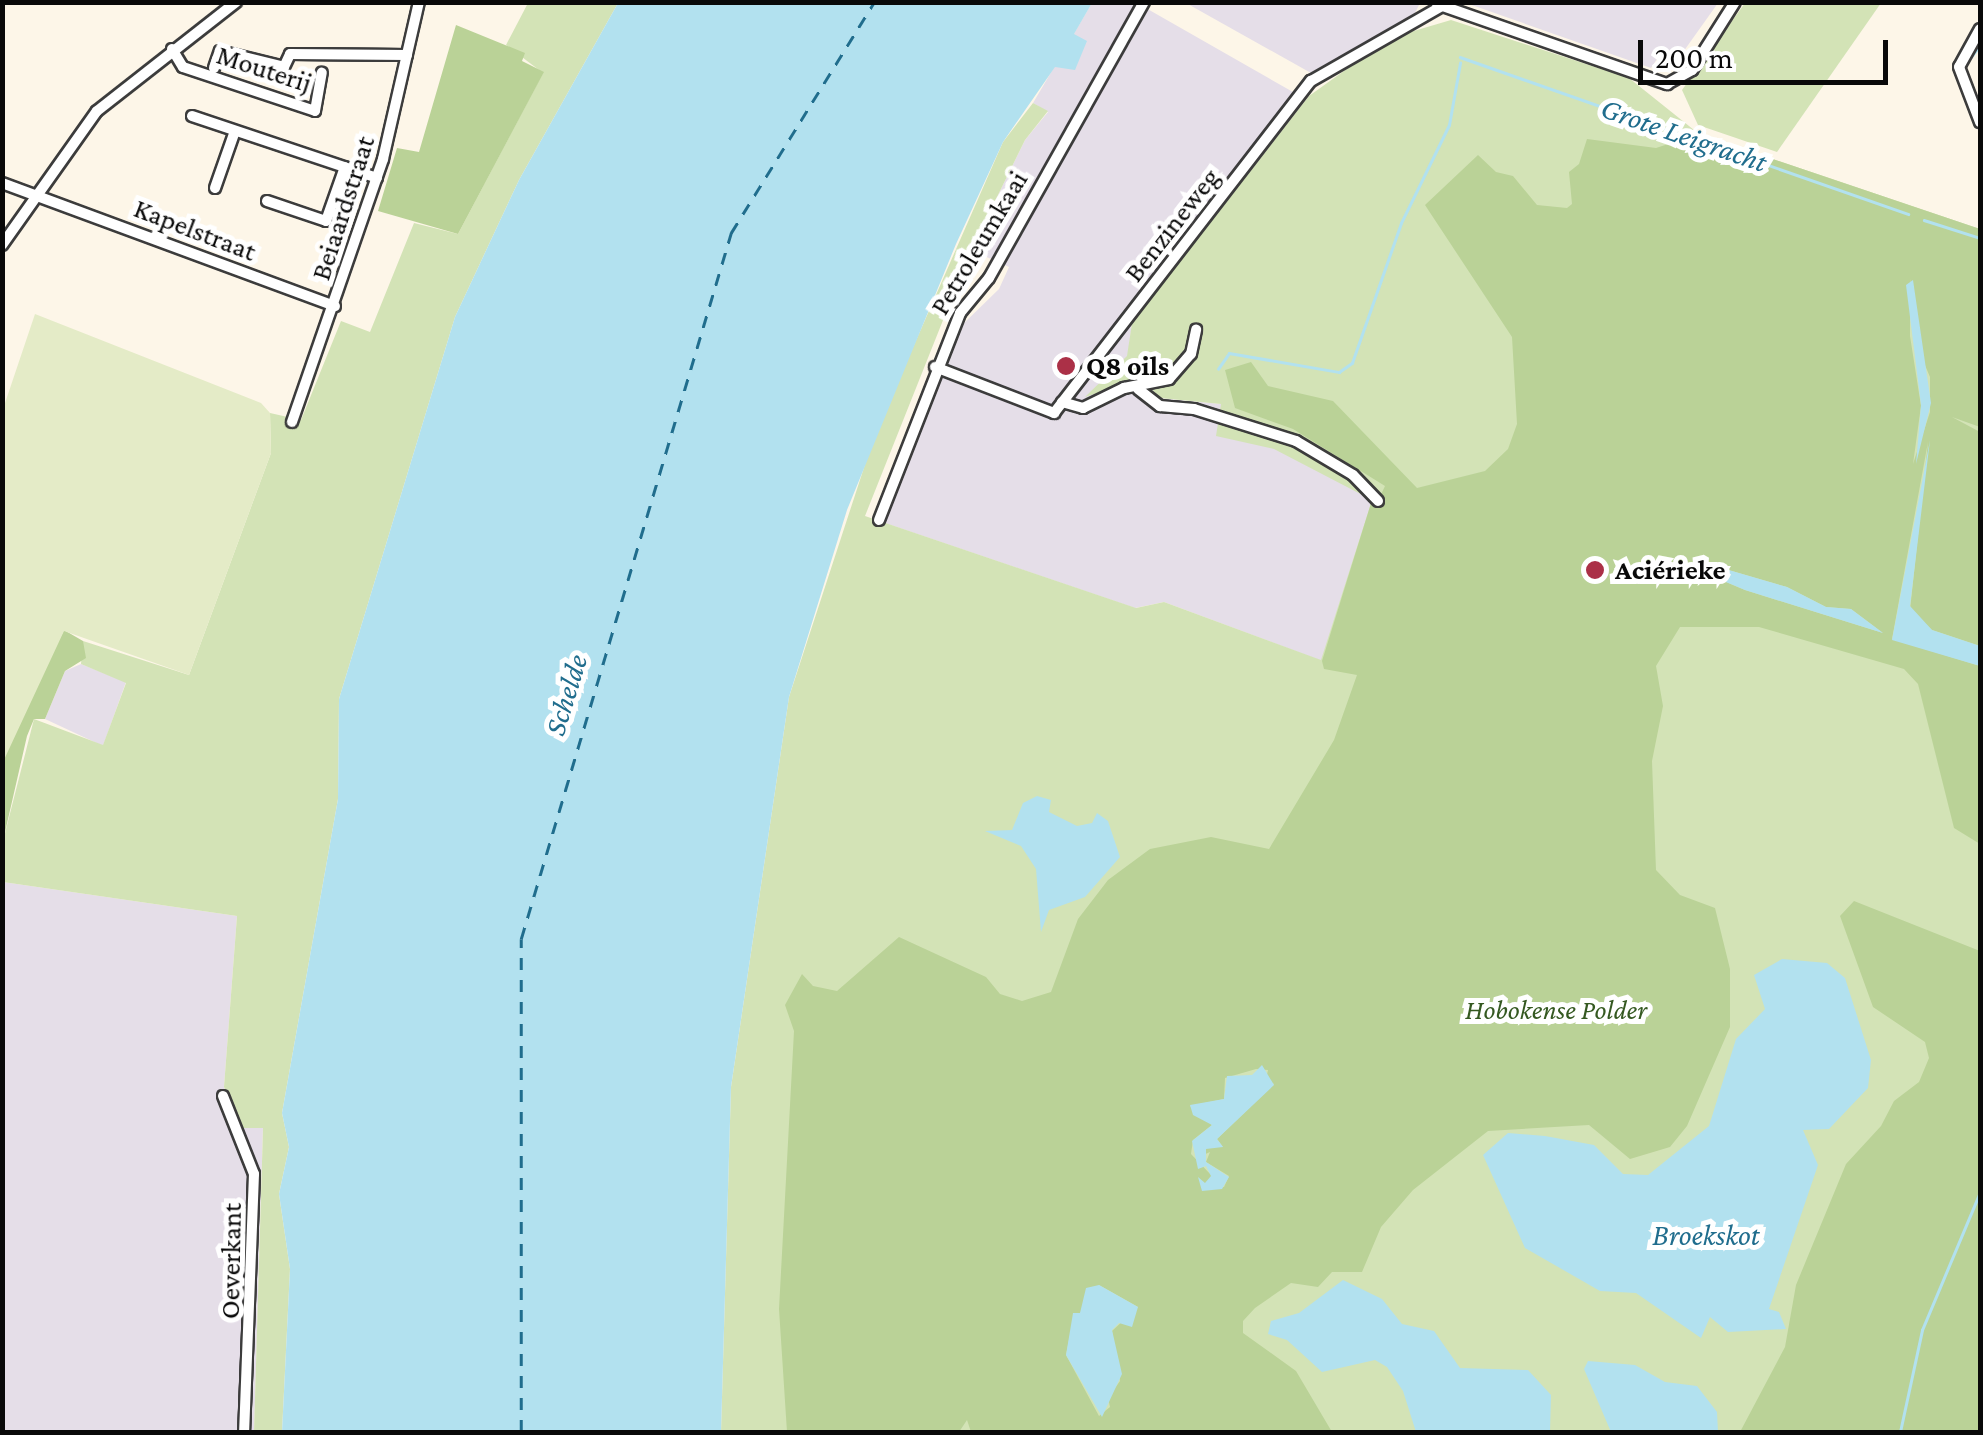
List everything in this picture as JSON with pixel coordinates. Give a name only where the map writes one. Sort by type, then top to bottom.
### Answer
[{"type":"street","points":[[2,245],[97,111],[236,2]]},
{"type":"street","name":"Beiaardstraat","points":[[292,422],[377,178],[420,2]]},
{"type":"street","name":"Petroleumkaai","points":[[879,520],[935,367],[960,314],[989,278],[1144,2]]},
{"type":"street","points":[[1437,4],[1677,83],[1734,2]]},
{"type":"street","name":"Benzineweg","points":[[1062,402],[1305,88],[1358,50],[1437,4]]},
{"type":"street","points":[[1980,29],[1959,68],[1980,122]]},
{"type":"street","name":"Mouterij","points":[[172,49],[182,66],[316,112],[322,73]]},
{"type":"street","points":[[214,68],[220,51],[284,67],[290,54],[407,56]]},
{"type":"street","points":[[192,116],[377,178]]},
{"type":"street","points":[[215,188],[235,131]]},
{"type":"street","name":"Beiaardstraat","points":[[267,200],[326,221],[346,167]]},
{"type":"street","name":"Kapelstraat","points":[[2,183],[335,306]]},
{"type":"street","points":[[1138,390],[1182,369],[1196,330]]},
{"type":"street","points":[[935,367],[1054,412],[1062,402],[1078,408],[1124,388],[1138,390],[1160,406],[1197,410],[1296,442],[1353,475],[1378,502]]},
{"type":"street","name":"Oeverkant","points":[[223,1096],[254,1174],[244,1432]]},
{"type":"shaded area","points":[[1092,3],[1137,3],[1293,92],[1157,269],[1170,278],[1132,323],[1128,356],[1092,398],[1142,379],[1160,398],[1222,404],[1293,429],[1372,501],[1322,661],[1164,602],[1135,608],[885,523],[960,327],[999,289],[1009,267],[971,250],[1025,140],[1048,112],[1033,103]]},
{"type":"shaded area","points":[[1186,3],[1420,3],[1414,15],[1311,73]]},
{"type":"shaded area","points":[[1466,3],[1718,3],[1671,69],[1657,59],[1651,68]]},
{"type":"shaded area","points":[[81,664],[126,682],[103,746],[45,719],[65,671]]},
{"type":"shaded area","points":[[3,882],[237,916],[224,1087],[242,1128],[263,1127],[254,1432],[3,1432]]},
{"type":"green space","points":[[528,3],[618,3],[519,180],[455,317],[339,699],[338,799],[282,1113],[289,1147],[279,1194],[290,1269],[282,1432],[254,1432],[263,1128],[242,1128],[224,1087],[237,916],[3,882],[3,841],[34,719],[103,745],[126,683],[81,664],[83,641],[189,675],[271,453],[270,413],[301,420],[341,321],[370,332],[414,223],[458,234],[543,73],[506,45]]},
{"type":"green space","points":[[1745,3],[1881,3],[1777,152],[1698,125],[1682,90]]},
{"type":"green space","name":"Hobokense Polder","points":[[1451,20],[1629,78],[1699,134],[1980,229],[1980,1432],[721,1432],[731,1087],[789,697],[875,434],[1003,142],[1033,103],[1048,111],[1025,140],[971,250],[865,516],[1136,608],[1164,602],[1321,660],[1372,500],[1274,449],[1216,436],[1221,404],[1160,398],[1142,379],[1085,397],[1127,356],[1132,323],[1309,96],[1390,38]]},
{"type":"green space","points":[[456,25],[525,53],[522,61],[544,72],[458,234],[378,211],[397,148],[419,152]]},
{"type":"green space","points":[[1699,134],[1980,229],[1980,427],[1952,417],[1980,432],[1980,646],[1932,630],[1910,610],[1928,442],[1892,639],[1980,666],[1980,844],[1954,828],[1918,684],[1904,669],[1759,627],[1680,627],[1656,666],[1663,706],[1652,761],[1656,870],[1680,895],[1715,908],[1730,969],[1730,1027],[1687,1126],[1670,1147],[1630,1159],[1589,1125],[1488,1131],[1413,1190],[1381,1227],[1362,1272],[1332,1272],[1318,1287],[1291,1283],[1255,1308],[1243,1321],[1243,1333],[1296,1371],[1332,1432],[971,1432],[967,1420],[959,1432],[787,1432],[779,1309],[794,1031],[785,1005],[802,974],[813,986],[837,991],[899,937],[986,977],[1000,994],[1022,1001],[1051,992],[1078,919],[1108,880],[1150,849],[1211,837],[1269,849],[1334,740],[1357,675],[1324,669],[1322,661],[1372,500],[1378,501],[1385,486],[1293,429],[1235,408],[1225,370],[1251,362],[1268,386],[1333,401],[1417,488],[1485,471],[1508,449],[1517,424],[1512,337],[1425,205],[1478,155],[1496,172],[1513,176],[1537,205],[1567,208],[1572,204],[1569,172],[1579,164],[1587,139],[1656,148]],"holes":[[[1910,279],[1919,351],[1930,377],[1930,412],[1913,464],[1921,406],[1910,336]],[[1708,564],[1787,587],[1826,607],[1851,609],[1883,633],[1745,590],[1707,574]],[[1256,1069],[1268,1070],[1266,1079],[1274,1084],[1217,1139],[1223,1147],[1210,1144],[1201,1156],[1210,1152],[1206,1162],[1229,1176],[1224,1187],[1204,1189],[1212,1176],[1191,1154],[1193,1140],[1212,1125],[1190,1106],[1224,1099],[1225,1078]],[[1099,1285],[1138,1307],[1112,1331],[1120,1381],[1108,1398],[1110,1407],[1099,1416],[1066,1355],[1072,1325]]]},
{"type":"green space","points":[[35,314],[261,403],[270,413],[271,453],[189,675],[64,631],[3,762],[3,409]]},
{"type":"green space","points":[[64,630],[83,641],[86,658],[65,671],[45,719],[34,719],[3,841],[3,762],[9,738]]},
{"type":"green space","points":[[1854,901],[1980,951],[1980,1432],[1740,1432],[1785,1347],[1796,1285],[1846,1164],[1881,1126],[1894,1101],[1919,1082],[1929,1058],[1925,1042],[1873,1007],[1840,916]]},
{"type":"water","name":"Schelde","points":[[618,3],[1092,3],[1074,34],[1087,41],[1075,70],[1055,67],[1003,142],[956,244],[847,510],[789,697],[731,1087],[721,1432],[282,1432],[290,1269],[279,1194],[289,1147],[282,1113],[338,799],[339,699],[455,317],[519,180]]},
{"type":"water","points":[[1913,280],[1931,403],[1916,464],[1921,405],[1906,285]]},
{"type":"water","points":[[1930,440],[1910,606],[1932,630],[1980,646],[1980,666],[1892,640]]},
{"type":"water","points":[[1708,564],[1787,587],[1826,607],[1851,609],[1883,633],[1745,590],[1707,574]]},
{"type":"water","points":[[1037,796],[1051,800],[1049,812],[1077,826],[1092,823],[1097,813],[1108,821],[1120,857],[1085,897],[1049,910],[1041,932],[1036,869],[1021,846],[985,831],[1012,830],[1023,803]]},
{"type":"water","name":"Broekskot","points":[[1782,959],[1827,963],[1845,978],[1871,1060],[1868,1088],[1829,1129],[1803,1130],[1818,1165],[1769,1309],[1779,1312],[1786,1329],[1728,1332],[1710,1317],[1701,1338],[1636,1293],[1600,1291],[1525,1248],[1483,1155],[1508,1133],[1545,1136],[1594,1145],[1623,1174],[1648,1175],[1709,1126],[1736,1039],[1765,1009],[1754,975]]},
{"type":"water","points":[[1262,1065],[1274,1085],[1217,1139],[1223,1147],[1206,1149],[1206,1162],[1229,1177],[1222,1189],[1202,1191],[1198,1177],[1205,1183],[1211,1176],[1206,1166],[1198,1169],[1192,1141],[1212,1125],[1193,1115],[1190,1105],[1224,1099],[1227,1076],[1252,1075]]},
{"type":"water","points":[[1343,1280],[1382,1299],[1402,1324],[1434,1331],[1460,1368],[1528,1370],[1551,1395],[1550,1432],[1416,1432],[1403,1391],[1387,1367],[1375,1360],[1322,1372],[1287,1340],[1268,1334],[1271,1321],[1299,1313]]},
{"type":"water","points":[[1099,1285],[1138,1307],[1132,1327],[1119,1323],[1112,1330],[1122,1374],[1102,1417],[1066,1355],[1073,1313],[1080,1313],[1086,1288]]},
{"type":"water","points":[[1588,1361],[1635,1365],[1665,1382],[1697,1386],[1717,1412],[1718,1432],[1611,1432],[1584,1369]]},
{"type":"waterway","points":[[1971,57],[1980,45]]},
{"type":"waterway","name":"Grote Leigracht","points":[[1460,57],[1908,214]]},
{"type":"waterway","points":[[1218,369],[1229,353],[1339,372],[1352,363],[1401,223],[1449,125],[1460,63]]},
{"type":"waterway","name":"Grote Leigracht","points":[[1924,220],[1980,238]]},
{"type":"waterway","name":"Grote Leigracht","points":[[1900,1432],[1922,1330],[1980,1192]]},
{"type":"ferry route","points":[[521,1432],[521,939],[731,233],[874,2]]},
{"type":"place","name":"Q8 oils","points":[[1066,366]]},
{"type":"place","name":"Aciérieke","points":[[1595,570]]}]
